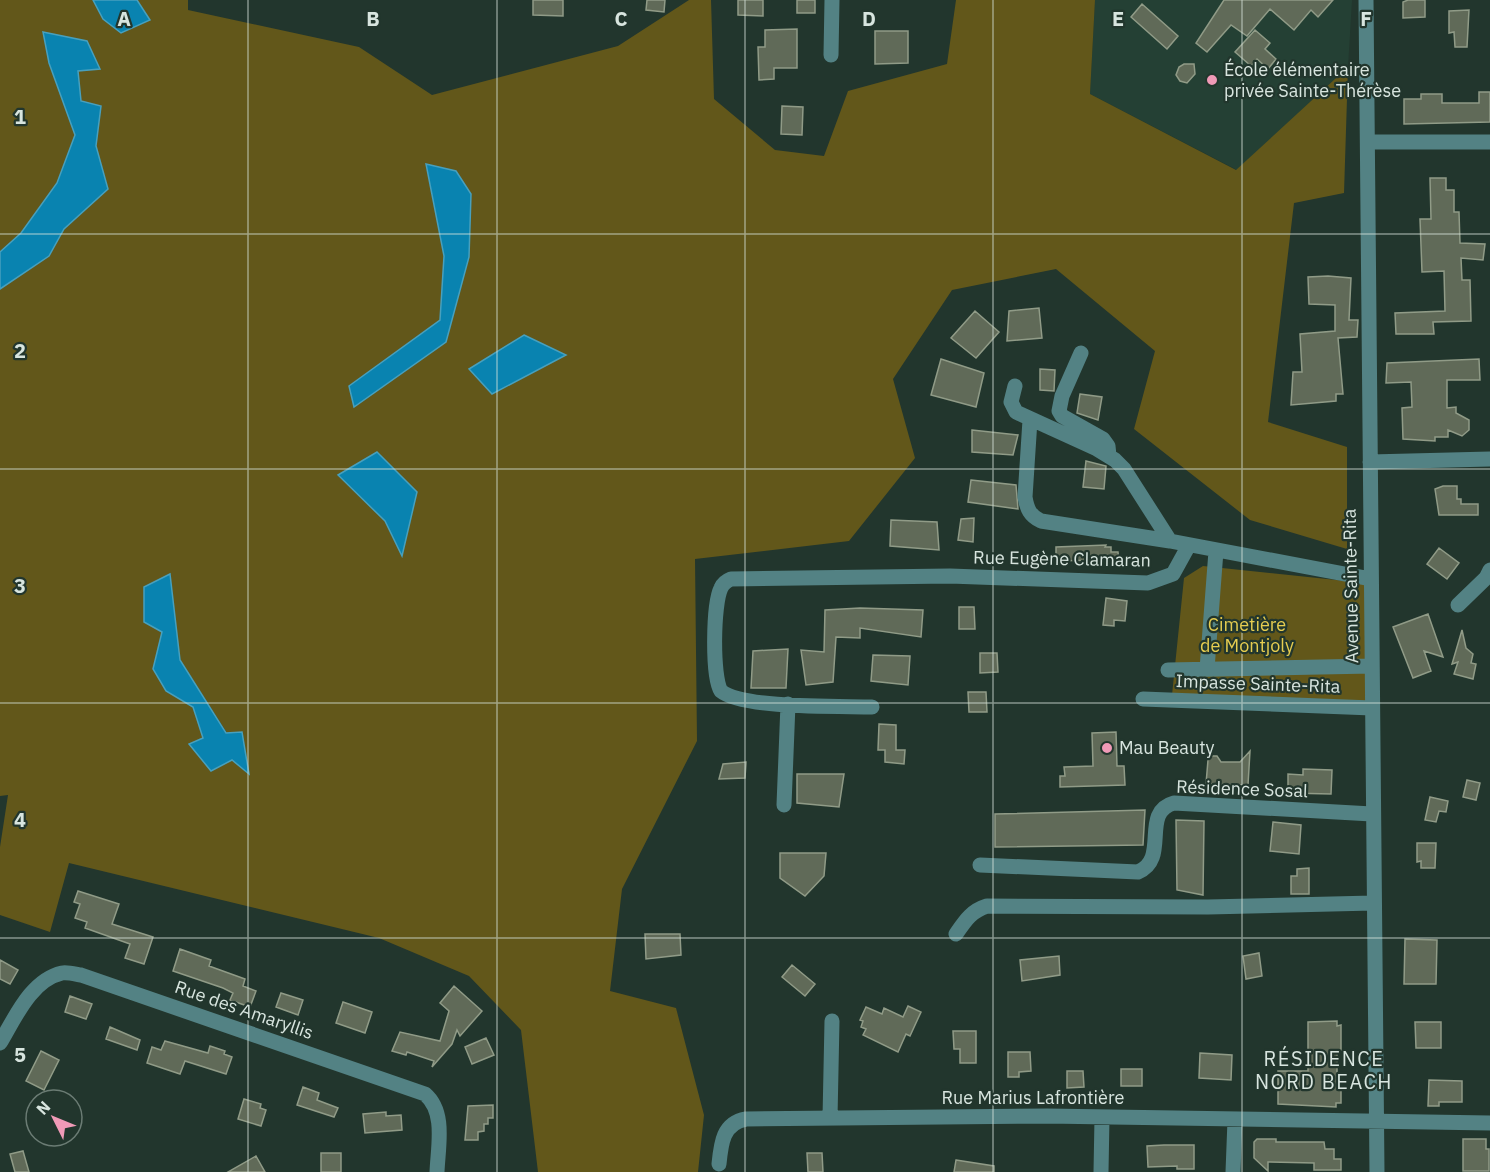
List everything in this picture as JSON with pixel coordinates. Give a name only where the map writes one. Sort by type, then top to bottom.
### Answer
[{"type":"street","points":[[831,55],[832,0]]},
{"type":"street","name":"Avenue Sainte-Rita","points":[[1366,0],[1377,1172]]},
{"type":"street","points":[[1368,142],[1490,142]]},
{"type":"street","points":[[1081,353],[1062,396],[1059,411],[1062,416],[1103,439],[1108,446],[1109,456]]},
{"type":"street","points":[[1015,386],[1011,397],[1012,407],[1030,420],[1109,456],[1124,469],[1170,541]]},
{"type":"street","points":[[1030,420],[1025,497],[1028,510],[1041,521],[1170,541],[1371,579]]},
{"type":"street","points":[[1370,462],[1490,459]]},
{"type":"street","name":"Rue Eugène Clamaran","points":[[788,704],[734,699],[728,697],[717,685],[714,669],[719,595],[725,582],[731,579],[950,576],[1148,583],[1173,574],[1189,545]]},
{"type":"street","points":[[1207,669],[1216,550]]},
{"type":"street","points":[[1458,605],[1486,578],[1490,570]]},
{"type":"street","points":[[1168,670],[1372,666]]},
{"type":"street","name":"Impasse Sainte-Rita","points":[[1143,699],[1372,708]]},
{"type":"street","points":[[784,805],[788,704],[872,707]]},
{"type":"street","name":"Résidence Sosal","points":[[980,865],[1138,872],[1150,864],[1154,857],[1158,814],[1164,807],[1174,803],[1372,814]]},
{"type":"street","points":[[956,934],[969,915],[976,909],[987,906],[1208,907],[1373,903]]},
{"type":"street","name":"Rue des Amaryllis","points":[[0,1042],[23,1005],[38,987],[64,972],[81,975],[425,1094],[434,1103],[438,1115],[437,1172]]},
{"type":"street","points":[[830,1118],[832,1021]]},
{"type":"street","points":[[1101,1172],[1102,1118]]},
{"type":"street","name":"Rue Marius Lafrontière","points":[[718,1164],[723,1137],[738,1120],[1102,1118],[1490,1123]]},
{"type":"street","points":[[1233,1172],[1234,1120]]},
{"type":"shaded area","name":"École élémentaire privée Sainte-Thérèse","points":[[1095,0],[1352,0],[1348,67],[1237,170],[1090,94]]},
{"type":"green space","points":[[0,0],[93,0],[103,19],[149,20],[137,0],[188,0],[188,10],[359,47],[432,95],[618,46],[689,0],[711,0],[714,99],[775,150],[824,156],[848,91],[947,64],[956,0],[1095,0],[1090,94],[1236,170],[1348,67],[1344,193],[1294,203],[1268,422],[1347,447],[1347,549],[1250,520],[1134,429],[1155,351],[1056,269],[952,290],[893,379],[915,458],[849,541],[695,559],[697,741],[622,889],[610,991],[676,1008],[704,1115],[698,1172],[538,1172],[521,1030],[469,976],[379,938],[69,863],[50,932],[0,915],[0,847],[8,795],[0,796],[0,289],[49,256],[64,229],[108,188],[96,146],[101,106],[80,101],[77,71],[99,69],[49,63],[76,134],[57,183],[21,233],[0,252]],"holes":[[[426,165],[469,257],[446,342],[349,386],[440,320],[444,256]],[[417,492],[401,554],[385,521]],[[170,574],[180,660],[227,733],[249,773],[232,760],[190,744],[203,738],[193,707],[166,691],[153,669],[162,632]]]},
{"type":"green space","name":"Cimetière de Montjoly","points":[[1203,566],[1365,583],[1368,708],[1172,695],[1184,578]]},
{"type":"water","points":[[93,0],[137,0],[150,20],[121,33],[103,19]]},
{"type":"water","points":[[43,32],[87,41],[100,69],[78,71],[81,101],[101,106],[96,146],[108,189],[64,229],[49,256],[0,289],[0,252],[21,233],[57,183],[75,135],[49,63]]},
{"type":"water","points":[[426,164],[456,171],[471,194],[469,257],[446,342],[354,407],[349,386],[440,320],[444,256]]},
{"type":"water","points":[[524,335],[566,355],[492,394],[469,369]]},
{"type":"water","points":[[377,452],[417,492],[402,556],[385,521],[338,475]]},
{"type":"water","points":[[170,574],[180,660],[226,733],[242,732],[249,774],[232,760],[211,771],[189,744],[203,738],[193,707],[166,691],[153,669],[162,632],[144,622],[144,587]]},
{"type":"building","points":[[533,0],[563,0],[563,16],[533,15]]},
{"type":"building","points":[[647,0],[665,0],[664,12],[646,10]]},
{"type":"building","points":[[738,0],[763,0],[763,16],[738,15]]},
{"type":"building","points":[[797,0],[815,0],[815,13],[797,13]]},
{"type":"building","points":[[1224,0],[1333,0],[1318,17],[1311,10],[1294,30],[1270,9],[1247,36],[1231,25],[1207,52],[1196,43]]},
{"type":"building","points":[[1425,0],[1425,17],[1403,18],[1403,2]]},
{"type":"building","points":[[1142,4],[1178,36],[1167,49],[1131,17]]},
{"type":"building","points":[[1469,10],[1467,47],[1455,47],[1454,32],[1449,33],[1449,11]]},
{"type":"building","points":[[797,29],[797,68],[774,68],[774,79],[759,80],[758,47],[765,47],[765,30]]},
{"type":"building","points":[[1255,30],[1270,43],[1265,49],[1276,59],[1268,69],[1257,59],[1251,66],[1235,52]]},
{"type":"building","points":[[875,31],[908,31],[908,63],[875,64]]},
{"type":"building","points":[[1184,64],[1194,64],[1195,74],[1187,83],[1180,81],[1176,75],[1179,67]]},
{"type":"building","points":[[1479,92],[1490,92],[1490,122],[1404,124],[1404,99],[1421,99],[1421,94],[1442,94],[1442,103],[1479,103]]},
{"type":"building","points":[[782,106],[803,107],[802,135],[781,134]]},
{"type":"building","points":[[1430,178],[1446,178],[1446,190],[1454,190],[1454,212],[1459,212],[1460,243],[1485,244],[1483,260],[1461,258],[1462,280],[1470,280],[1471,321],[1433,322],[1434,334],[1396,334],[1395,313],[1445,311],[1444,271],[1422,272],[1420,219],[1431,219]]},
{"type":"building","points":[[1308,277],[1351,278],[1349,320],[1358,320],[1357,337],[1338,338],[1343,394],[1336,394],[1336,401],[1291,405],[1293,372],[1302,372],[1300,334],[1335,331],[1335,305],[1309,304]]},
{"type":"building","points":[[1039,308],[1042,338],[1007,341],[1009,311]]},
{"type":"building","points":[[975,311],[999,332],[976,358],[951,338]]},
{"type":"building","points":[[941,359],[984,373],[976,407],[931,395]]},
{"type":"building","points":[[1479,359],[1480,380],[1447,380],[1447,408],[1456,407],[1456,413],[1469,420],[1469,430],[1462,436],[1448,430],[1448,437],[1435,437],[1435,441],[1403,439],[1402,408],[1412,407],[1411,382],[1386,383],[1387,363]]},
{"type":"building","points":[[1040,369],[1055,370],[1054,391],[1040,390]]},
{"type":"building","points":[[1080,394],[1102,397],[1098,420],[1077,413]]},
{"type":"building","points":[[972,430],[1018,435],[1013,455],[972,452]]},
{"type":"building","points":[[1086,461],[1106,466],[1104,489],[1083,487]]},
{"type":"building","points":[[971,480],[1016,485],[1018,509],[968,502]]},
{"type":"building","points":[[1443,486],[1457,486],[1457,499],[1461,499],[1461,504],[1478,504],[1478,515],[1439,515],[1435,489]]},
{"type":"building","points":[[974,518],[973,542],[958,540],[961,519]]},
{"type":"building","points":[[891,520],[937,522],[939,550],[890,546]]},
{"type":"building","points":[[1106,545],[1105,547],[1111,547],[1111,552],[1118,552],[1119,564],[1097,565],[1097,560],[1056,561],[1056,547]]},
{"type":"building","points":[[1439,548],[1459,563],[1447,579],[1427,564]]},
{"type":"building","points":[[1106,598],[1127,601],[1125,621],[1114,620],[1114,626],[1103,625]]},
{"type":"building","points":[[959,607],[974,607],[975,629],[959,629]]},
{"type":"building","points":[[860,608],[923,610],[921,637],[860,628],[860,638],[836,637],[833,682],[806,685],[801,650],[824,652],[825,610]]},
{"type":"building","points":[[1428,614],[1443,657],[1424,651],[1431,671],[1413,678],[1393,627]]},
{"type":"building","points":[[1462,630],[1466,648],[1473,654],[1471,663],[1476,664],[1473,679],[1454,674],[1458,662],[1452,664]]},
{"type":"building","points":[[788,649],[786,688],[751,688],[753,651]]},
{"type":"building","points":[[980,653],[997,653],[998,672],[980,673]]},
{"type":"building","points":[[873,655],[910,656],[908,685],[871,681]]},
{"type":"building","points":[[968,692],[986,692],[987,712],[969,712]]},
{"type":"building","points":[[879,724],[896,725],[896,750],[905,750],[904,764],[885,762],[885,750],[878,750]]},
{"type":"building","points":[[1116,732],[1117,766],[1124,766],[1125,785],[1060,787],[1060,776],[1065,776],[1064,767],[1093,766],[1092,733]]},
{"type":"building","points":[[1250,751],[1248,785],[1206,784],[1208,760],[1211,756],[1217,756],[1221,762],[1240,762]]},
{"type":"building","points":[[746,762],[745,778],[719,779],[723,764]]},
{"type":"building","points":[[1303,769],[1332,770],[1331,794],[1288,793],[1288,774],[1303,775]]},
{"type":"building","points":[[797,774],[844,774],[839,807],[797,803]]},
{"type":"building","points":[[1467,780],[1480,783],[1476,800],[1463,797]]},
{"type":"building","points":[[1430,797],[1448,801],[1446,812],[1439,811],[1436,822],[1425,820]]},
{"type":"building","points":[[1145,810],[1143,845],[995,847],[995,814]]},
{"type":"building","points":[[1176,820],[1204,821],[1203,895],[1177,890]]},
{"type":"building","points":[[1273,822],[1301,825],[1299,854],[1270,851]]},
{"type":"building","points":[[1417,843],[1436,843],[1435,868],[1421,868],[1421,861],[1417,862]]},
{"type":"building","points":[[780,853],[826,853],[824,876],[805,896],[780,878]]},
{"type":"building","points":[[1309,868],[1309,894],[1291,894],[1291,876],[1297,876],[1297,869]]},
{"type":"building","points":[[78,891],[119,904],[112,924],[153,937],[144,964],[125,958],[130,944],[85,928],[87,922],[75,918],[80,904],[74,902]]},
{"type":"building","points":[[645,934],[680,934],[681,955],[646,959]]},
{"type":"building","points":[[1405,939],[1437,940],[1436,984],[1404,984]]},
{"type":"building","points":[[180,949],[211,960],[209,966],[245,979],[243,986],[256,991],[250,1007],[230,1000],[233,993],[223,988],[173,971]]},
{"type":"building","points":[[1259,953],[1262,976],[1246,979],[1243,956]]},
{"type":"building","points":[[1059,956],[1060,975],[1022,981],[1020,960]]},
{"type":"building","points":[[0,960],[18,970],[10,984],[0,979]]},
{"type":"building","points":[[792,965],[815,984],[805,996],[782,977]]},
{"type":"building","points":[[454,986],[482,1011],[460,1036],[457,1030],[452,1044],[432,1067],[434,1061],[407,1052],[406,1055],[392,1051],[400,1032],[440,1041],[449,1011],[440,1003]]},
{"type":"building","points":[[281,993],[303,1000],[298,1015],[276,1007]]},
{"type":"building","points":[[70,996],[92,1004],[86,1019],[65,1012]]},
{"type":"building","points":[[343,1002],[372,1012],[365,1033],[336,1023]]},
{"type":"building","points":[[908,1006],[921,1012],[910,1036],[906,1034],[898,1052],[863,1035],[866,1029],[861,1027],[863,1021],[860,1020],[866,1007],[882,1014],[884,1008],[903,1017]]},
{"type":"building","points":[[1337,1021],[1337,1026],[1341,1025],[1341,1050],[1337,1050],[1337,1080],[1341,1080],[1341,1103],[1336,1103],[1336,1107],[1278,1104],[1278,1071],[1308,1071],[1308,1022]]},
{"type":"building","points":[[1415,1022],[1441,1022],[1441,1048],[1416,1048]]},
{"type":"building","points":[[110,1027],[140,1040],[137,1050],[106,1039]]},
{"type":"building","points":[[953,1031],[976,1031],[976,1063],[960,1063],[960,1049],[954,1049]]},
{"type":"building","points":[[486,1038],[494,1055],[472,1064],[465,1047]]},
{"type":"building","points":[[165,1041],[208,1053],[210,1046],[225,1051],[224,1054],[232,1057],[226,1074],[185,1061],[180,1074],[147,1063],[152,1047],[161,1050]]},
{"type":"building","points":[[41,1051],[59,1060],[45,1088],[26,1081]]},
{"type":"building","points":[[1008,1052],[1030,1052],[1031,1071],[1019,1072],[1019,1077],[1008,1077]]},
{"type":"building","points":[[1200,1053],[1232,1055],[1231,1080],[1199,1078]]},
{"type":"building","points":[[1121,1069],[1142,1069],[1142,1086],[1121,1086]]},
{"type":"building","points":[[1067,1071],[1083,1071],[1084,1087],[1067,1088]]},
{"type":"building","points":[[1429,1080],[1462,1081],[1462,1102],[1439,1102],[1439,1106],[1428,1106]]},
{"type":"building","points":[[303,1087],[319,1093],[317,1100],[338,1108],[334,1117],[297,1105]]},
{"type":"building","points":[[244,1099],[261,1104],[260,1108],[266,1110],[261,1126],[238,1119]]},
{"type":"building","points":[[493,1105],[493,1118],[488,1118],[488,1124],[484,1124],[484,1131],[478,1132],[478,1140],[465,1140],[468,1106]]},
{"type":"building","points":[[386,1112],[386,1116],[401,1115],[402,1130],[365,1133],[363,1114]]},
{"type":"building","points":[[1257,1139],[1276,1139],[1276,1142],[1324,1142],[1325,1149],[1334,1149],[1334,1159],[1341,1159],[1341,1170],[1314,1170],[1314,1163],[1268,1162],[1268,1171],[1254,1158],[1254,1142]]},
{"type":"building","points":[[1463,1139],[1486,1139],[1486,1149],[1489,1149],[1489,1171],[1463,1171]]},
{"type":"building","points":[[1194,1145],[1194,1169],[1177,1169],[1177,1166],[1148,1167],[1147,1146]]},
{"type":"building","points":[[23,1151],[29,1172],[15,1172],[10,1154]]},
{"type":"building","points":[[321,1153],[341,1153],[341,1172],[321,1172]]},
{"type":"building","points":[[807,1153],[822,1153],[823,1172],[808,1172]]},
{"type":"building","points":[[256,1156],[265,1172],[228,1172]]},
{"type":"building","points":[[956,1160],[994,1166],[994,1172],[954,1172]]},
{"type":"place","name":"École élémentaire privée Sainte-Thérèse","points":[[1212,80]]},
{"type":"place","name":"Mau Beauty","points":[[1107,748]]},
{"type":"district","name":"RÉSIDENCE NORD BEACH","points":[[1324,1070]]}]
